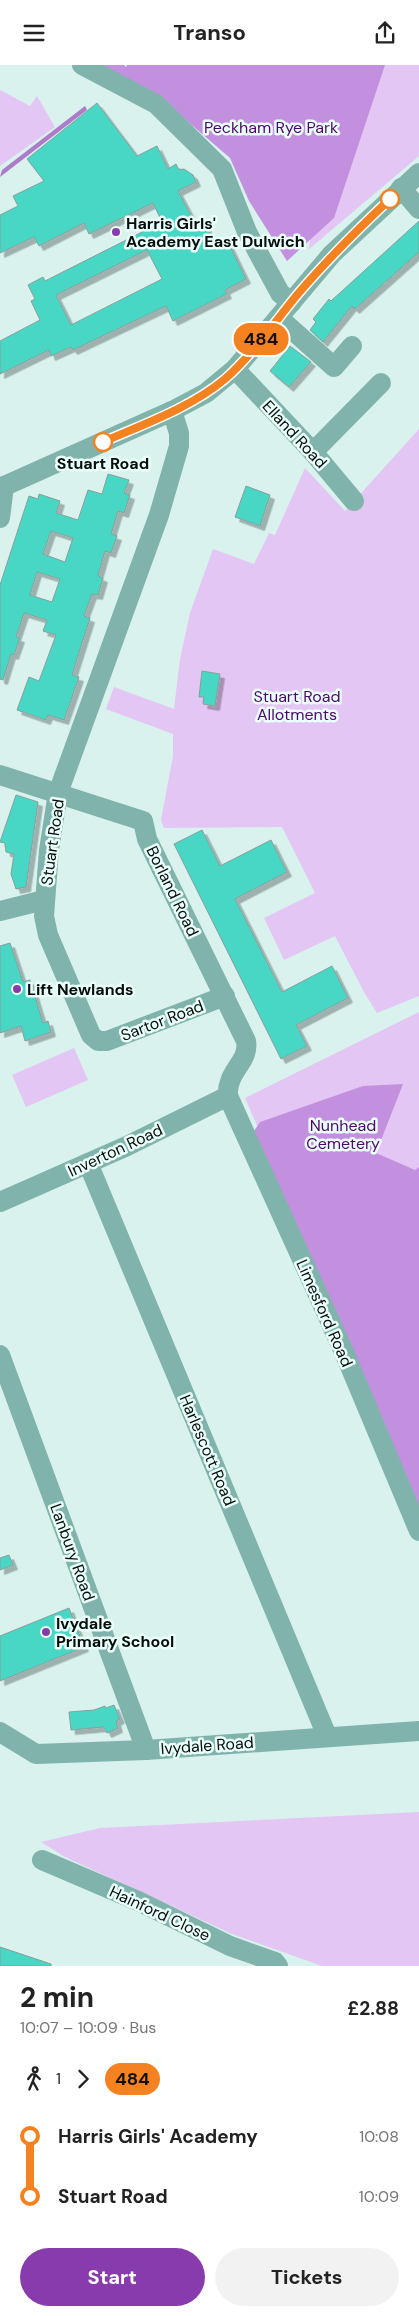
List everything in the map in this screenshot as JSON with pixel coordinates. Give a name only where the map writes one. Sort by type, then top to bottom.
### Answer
[{"type":"street","points":[[82,65],[156,104],[222,169],[247,232],[280,293],[285,311],[334,367],[352,346]]},
{"type":"street","points":[[0,518],[2,487],[172,411],[206,393],[234,369],[332,254],[419,173]]},
{"type":"street","points":[[401,188],[419,209]]},
{"type":"street","name":"Elland Road","points":[[234,369],[313,452],[354,501]]},
{"type":"street","points":[[313,452],[382,383]]},
{"type":"street","name":"Stuart Road","points":[[98,1041],[91,1035],[48,935],[44,916],[44,900],[48,850],[58,793],[159,515],[179,446],[179,433],[172,411]]},
{"type":"street","name":"Borland Road","points":[[0,775],[143,821],[147,839],[225,996],[247,1048],[245,1055],[229,1080],[228,1096]]},
{"type":"street","points":[[0,911],[44,900]]},
{"type":"street","name":"Sartor Road","points":[[98,1041],[107,1041],[225,996]]},
{"type":"street","name":"Inverton Road","points":[[0,1202],[88,1163],[228,1096]]},
{"type":"street","name":"Limesford Road","points":[[228,1096],[344,1353],[419,1531]]},
{"type":"street","name":"Harlescott Road","points":[[88,1163],[328,1736]]},
{"type":"street","name":"Lanbury Road","points":[[0,1355],[146,1750]]},
{"type":"street","name":"Ivydale Road","points":[[0,1732],[36,1754],[146,1750],[419,1731]]},
{"type":"street","name":"Hainford Close","points":[[42,1859],[138,1901],[230,1946],[275,1962],[278,1966]]},
{"type":"green space","name":"Peckham Rye Park","points":[[101,65],[124,65],[126,67],[127,65],[385,65],[334,218],[287,261],[249,201],[230,158],[158,96]]},
{"type":"green space","points":[[356,65],[419,65],[419,156],[308,250]]},
{"type":"green space","points":[[0,90],[30,106],[37,96],[55,127],[0,166]]},
{"type":"green space","name":"Stuart Road Allotments","points":[[419,429],[419,996],[377,1013],[335,936],[284,960],[264,918],[315,893],[282,827],[164,828],[161,820],[173,756],[173,734],[106,709],[114,687],[174,709],[180,659],[190,613],[213,549],[254,564],[269,533],[275,535],[305,468],[345,511]]},
{"type":"green space","name":"Nunhead Cemetery","points":[[419,1012],[419,1497],[245,1098]]},
{"type":"green space","points":[[74,1048],[88,1080],[26,1107],[12,1075]]},
{"type":"green space","name":"Nunhead Cemetery","points":[[403,1084],[376,1153],[415,1170],[419,1167],[419,1520],[248,1140],[260,1122],[363,1086]]},
{"type":"green space","points":[[419,1812],[419,1966],[322,1966],[232,1934],[65,1857],[41,1842],[100,1828]]},
{"type":"shaded area","points":[[85,106],[87,110],[0,177],[2,170]]},
{"type":"building","points":[[97,103],[137,156],[157,146],[168,169],[176,164],[179,170],[184,169],[193,175],[196,182],[178,191],[196,225],[204,222],[215,244],[226,238],[246,279],[225,290],[227,294],[173,321],[166,306],[73,350],[71,347],[51,356],[49,350],[0,374],[0,341],[40,320],[31,301],[35,299],[28,285],[43,277],[45,281],[162,222],[153,203],[89,234],[84,223],[39,246],[34,237],[0,253],[0,215],[18,206],[13,196],[44,181],[27,159]],"holes":[[[147,250],[162,279],[71,325],[56,295]]]},
{"type":"building","points":[[419,221],[419,252],[355,309],[352,306],[323,342],[310,330],[316,322],[313,319],[329,299],[331,301]]},
{"type":"building","points":[[290,346],[311,362],[289,387],[270,371]]},
{"type":"building","points":[[108,474],[129,480],[124,493],[130,495],[124,513],[118,511],[111,534],[117,536],[111,553],[105,551],[98,576],[103,578],[98,595],[92,594],[84,616],[90,618],[72,675],[79,677],[64,720],[48,715],[46,720],[17,710],[29,677],[39,681],[56,635],[43,631],[47,620],[24,613],[16,637],[20,638],[14,655],[11,654],[3,680],[0,679],[0,585],[29,496],[38,499],[39,494],[60,501],[56,513],[78,520],[88,490],[102,494]],"holes":[[[51,531],[73,538],[65,562],[43,554]],[[37,572],[60,579],[52,602],[30,595]]]},
{"type":"building","points":[[246,486],[270,495],[260,526],[235,517]]},
{"type":"building","points":[[202,671],[220,674],[215,706],[203,704],[204,697],[199,697]]},
{"type":"building","points":[[16,795],[38,802],[26,887],[16,889],[11,874],[14,854],[6,852],[5,843],[0,842]]},
{"type":"building","points":[[202,830],[220,866],[271,840],[287,872],[235,899],[282,992],[332,966],[348,998],[296,1025],[307,1046],[281,1059],[174,844]]},
{"type":"building","name":"Lift Newlands","points":[[10,943],[23,982],[30,980],[43,1023],[48,1021],[51,1032],[25,1041],[21,1026],[0,1033],[0,946]]},
{"type":"building","points":[[9,1555],[13,1565],[0,1570],[0,1558]]},
{"type":"building","points":[[69,1608],[84,1647],[0,1681],[0,1636]]},
{"type":"building","points":[[114,1705],[120,1719],[116,1721],[118,1728],[107,1733],[104,1727],[71,1730],[69,1712],[94,1710]]},
{"type":"building","points":[[0,1947],[51,1964],[51,1966],[0,1966]]},
{"type":"bus line","name":"484","points":[[103,442],[172,411],[206,393],[224,379],[260,340],[332,254],[390,199]]},
{"type":"place","name":"Harris Girls' Academy East Dulwich","points":[[116,232]]},
{"type":"place","name":"Stuart Road","points":[[103,442]]},
{"type":"place","name":"Lift Newlands","points":[[17,989]]},
{"type":"place","name":"Ivydale Primary School","points":[[46,1632]]}]
